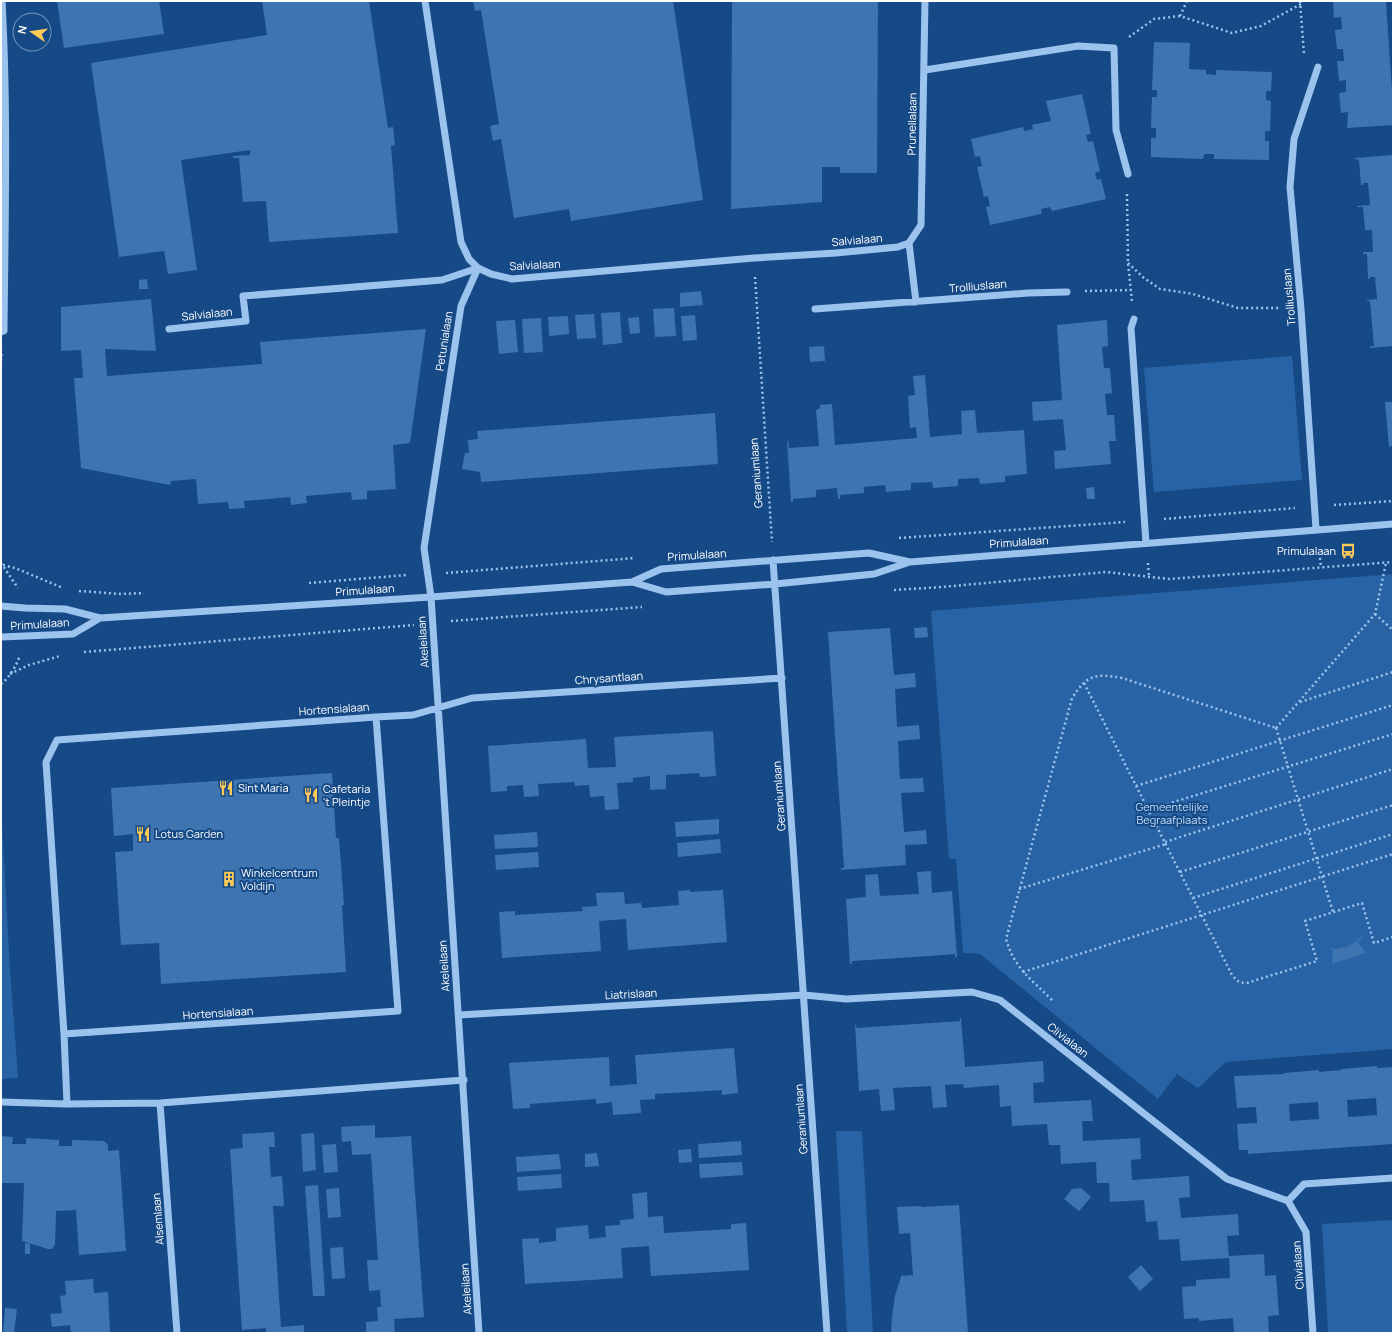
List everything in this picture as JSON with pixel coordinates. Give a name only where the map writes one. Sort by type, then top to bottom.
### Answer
[{"type":"street","points":[[1,332],[4,331],[6,185],[5,53],[2,1]]},
{"type":"street","points":[[424,1],[461,242],[469,260],[478,268]]},
{"type":"street","name":"Prunellalaan","points":[[909,243],[921,225],[925,1]]},
{"type":"street","points":[[924,70],[1078,46],[1114,48],[1116,130],[1128,174]]},
{"type":"street","name":"Trolliuslaan","points":[[1316,529],[1301,309],[1290,187],[1294,139],[1318,67]]},
{"type":"street","points":[[909,243],[916,302]]},
{"type":"street","name":"Salvialaan","points":[[169,329],[246,321],[243,296],[442,280],[478,268],[491,274],[512,279],[754,258],[836,253],[898,247],[909,243]]},
{"type":"street","name":"Petunialaan","points":[[431,597],[424,548],[461,306],[478,268]]},
{"type":"street","name":"Trolliuslaan","points":[[815,309],[1028,293],[1067,292]]},
{"type":"street","points":[[1134,319],[1130,328],[1146,543]]},
{"type":"street","name":"Primulalaan","points":[[632,582],[666,592],[775,584],[874,574],[910,562],[1393,524]]},
{"type":"street","name":"Primulalaan","points":[[1,606],[64,609],[100,618],[431,597],[632,582],[662,569],[869,553],[910,562]]},
{"type":"street","name":"Geraniumlaan","points":[[773,560],[827,1333]]},
{"type":"street","name":"Akeleilaan","points":[[431,597],[464,1080],[479,1333]]},
{"type":"street","name":"Primulalaan","points":[[1,637],[73,634],[100,618]]},
{"type":"street","name":"Chrysantlaan","points":[[439,707],[472,698],[782,678]]},
{"type":"street","points":[[376,717],[413,715],[439,707]]},
{"type":"street","name":"Hortensialaan","points":[[64,1034],[398,1012],[376,717],[57,740],[46,762],[64,1034],[67,1104]]},
{"type":"street","name":"Clivialaan","points":[[804,995],[846,999],[972,992],[1000,1000],[1227,1178],[1288,1201],[1306,1232],[1313,1333]]},
{"type":"street","name":"Liatrislaan","points":[[459,1015],[804,995]]},
{"type":"street","points":[[1,1102],[67,1104],[160,1103],[464,1080]]},
{"type":"street","name":"Alsemlaan","points":[[160,1103],[177,1333]]},
{"type":"street","points":[[1288,1201],[1304,1184],[1393,1178]]},
{"type":"path","points":[[1180,16],[1187,1]]},
{"type":"path","points":[[1114,48],[1154,19],[1180,16],[1232,33],[1261,26],[1300,2],[1304,60],[1318,67]]},
{"type":"path","points":[[1067,292],[1131,290],[1127,231],[1128,174]]},
{"type":"path","name":"Geraniumlaan","points":[[754,258],[773,560]]},
{"type":"path","points":[[1128,263],[1160,290],[1193,294],[1238,308],[1301,309]]},
{"type":"path","points":[[1276,728],[1375,614],[1386,563]]},
{"type":"path","points":[[1375,614],[1393,630]]},
{"type":"path","points":[[1300,702],[1393,672]]},
{"type":"path","points":[[1052,1000],[1023,972],[1016,963],[1010,953],[1006,939],[1072,698],[1084,683],[1095,676],[1102,675],[1122,678],[1276,728]]},
{"type":"path","points":[[1084,683],[1232,975],[1237,981],[1247,983],[1317,961],[1305,921],[1362,903],[1374,943],[1393,937]]},
{"type":"path","points":[[1136,786],[1393,706]]},
{"type":"path","points":[[1276,728],[1333,912]]},
{"type":"path","points":[[1148,810],[1393,734]]},
{"type":"path","points":[[1019,889],[1393,769]]},
{"type":"path","points":[[1180,872],[1393,805]]},
{"type":"path","points":[[1193,898],[1393,834]]},
{"type":"path","points":[[1023,972],[1393,854]]},
{"type":"green space","points":[[1292,356],[1302,480],[1154,492],[1144,368]]},
{"type":"green space","name":"Gemeentelijke Begraafplaats","points":[[1393,574],[1393,1049],[1226,1062],[1198,1088],[1177,1074],[1158,1099],[980,954],[963,953],[956,859],[949,859],[931,611]]},
{"type":"green space","points":[[1,805],[10,971],[18,1078],[1,1079]]},
{"type":"green space","points":[[836,1131],[862,1131],[873,1333],[847,1333]]},
{"type":"green space","points":[[1393,1220],[1393,1333],[1328,1333],[1322,1224]]},
{"type":"building","points":[[57,1],[159,1],[164,34],[64,48]]},
{"type":"building","points":[[262,1],[369,1],[388,128],[393,127],[395,145],[391,146],[398,233],[269,242],[266,201],[243,202],[239,158],[233,158],[233,156],[250,155],[250,150],[181,160],[197,270],[168,274],[164,251],[119,257],[91,63],[267,35]]},
{"type":"building","points":[[473,1],[673,1],[703,200],[571,221],[569,209],[514,218],[501,139],[493,141],[490,126],[499,124],[481,10],[475,11]]},
{"type":"building","points":[[732,1],[878,1],[877,173],[840,173],[840,167],[822,167],[822,202],[731,209]]},
{"type":"building","points":[[1333,1],[1386,1],[1393,125],[1347,128],[1348,112],[1341,113],[1339,93],[1346,92],[1346,80],[1339,81],[1337,61],[1344,61],[1343,49],[1337,49],[1335,30],[1342,29],[1341,17],[1334,18]]},
{"type":"building","points":[[1154,42],[1190,43],[1189,69],[1206,70],[1206,74],[1216,75],[1216,70],[1272,72],[1271,91],[1266,91],[1266,100],[1271,101],[1270,131],[1265,131],[1265,141],[1269,141],[1269,160],[1214,159],[1214,154],[1204,154],[1203,159],[1151,157],[1151,138],[1156,138],[1156,128],[1151,128],[1152,97],[1157,97],[1157,90],[1152,90]]},
{"type":"building","points":[[1082,94],[1091,134],[1086,135],[1088,142],[1093,141],[1100,171],[1095,173],[1097,180],[1101,179],[1106,199],[1052,211],[1050,207],[1041,209],[1042,214],[990,225],[986,207],[990,206],[988,196],[984,197],[977,167],[982,166],[980,156],[975,157],[971,139],[1023,127],[1024,131],[1033,129],[1032,125],[1051,121],[1046,101]]},
{"type":"building","points":[[1393,155],[1393,346],[1370,348],[1370,346],[1374,346],[1370,301],[1367,300],[1377,299],[1375,277],[1370,277],[1370,279],[1368,279],[1367,254],[1363,254],[1363,252],[1373,252],[1372,230],[1365,230],[1363,207],[1357,207],[1370,205],[1368,183],[1363,183],[1363,185],[1361,185],[1359,159],[1356,160],[1355,158]]},
{"type":"building","points":[[147,279],[148,289],[139,289],[139,280]]},
{"type":"building","points":[[701,291],[703,305],[680,307],[680,293]]},
{"type":"building","points":[[151,299],[156,351],[105,349],[107,376],[262,364],[260,342],[426,329],[410,443],[393,445],[396,489],[367,491],[367,499],[352,500],[351,492],[306,496],[307,503],[291,505],[290,497],[244,501],[245,508],[229,509],[228,502],[198,504],[196,479],[171,481],[170,485],[81,468],[74,378],[83,378],[81,350],[61,351],[61,307]]},
{"type":"building","points":[[674,308],[676,336],[655,337],[653,309]]},
{"type":"building","points":[[620,312],[622,343],[603,345],[601,313]]},
{"type":"building","points":[[594,314],[596,338],[577,339],[575,315]]},
{"type":"building","points":[[695,315],[697,340],[683,341],[681,316]]},
{"type":"building","points":[[568,316],[569,334],[549,336],[548,317]]},
{"type":"building","points":[[639,317],[640,333],[630,334],[628,318]]},
{"type":"building","points":[[541,318],[543,352],[524,353],[522,319]]},
{"type":"building","points":[[515,320],[518,352],[499,354],[496,321]]},
{"type":"building","points":[[1107,320],[1108,346],[1102,347],[1104,368],[1110,368],[1112,393],[1105,394],[1107,415],[1114,415],[1116,441],[1109,441],[1111,464],[1055,469],[1054,451],[1066,450],[1063,419],[1033,421],[1032,402],[1062,400],[1057,325]]},
{"type":"building","points":[[824,346],[825,361],[810,362],[809,347]]},
{"type":"building","points":[[925,375],[930,437],[962,434],[961,411],[975,410],[977,433],[1024,430],[1027,474],[1005,476],[1005,482],[980,484],[979,478],[958,479],[958,486],[933,488],[932,482],[911,483],[911,490],[886,492],[885,485],[864,487],[864,493],[840,495],[840,499],[838,499],[837,488],[816,490],[816,497],[793,499],[793,502],[791,502],[787,441],[789,448],[819,446],[816,410],[820,408],[820,405],[832,404],[835,445],[917,438],[916,427],[910,428],[908,396],[915,395],[913,376]]},
{"type":"building","points":[[1385,402],[1393,402],[1393,446],[1389,447]]},
{"type":"building","points":[[715,413],[718,464],[481,482],[480,472],[462,469],[465,453],[469,453],[468,440],[478,439],[477,431]]},
{"type":"building","points":[[1094,487],[1095,499],[1087,499],[1086,488]]},
{"type":"building","points":[[927,627],[928,637],[915,638],[914,628]]},
{"type":"building","points":[[890,628],[894,675],[915,673],[916,687],[895,689],[897,727],[919,725],[920,739],[898,741],[900,779],[923,778],[924,792],[901,793],[904,832],[926,830],[927,844],[905,845],[906,865],[841,870],[841,868],[844,868],[828,632]]},
{"type":"building","points":[[713,731],[716,776],[700,777],[699,773],[666,775],[666,789],[650,790],[650,776],[633,778],[633,782],[617,783],[619,809],[605,810],[604,796],[590,797],[589,785],[575,786],[574,782],[538,784],[539,796],[524,797],[523,785],[507,786],[507,791],[491,792],[488,746],[586,739],[588,768],[616,767],[614,737]]},
{"type":"building","name":"Winkelcentrum Voldijn","points":[[332,773],[336,838],[339,838],[344,905],[342,905],[346,972],[161,984],[159,943],[121,945],[115,852],[133,851],[133,834],[114,836],[111,788]]},
{"type":"building","points":[[719,819],[719,834],[676,837],[675,822]]},
{"type":"building","points":[[537,832],[538,847],[495,849],[494,835]]},
{"type":"building","points":[[720,839],[721,853],[678,857],[677,843]]},
{"type":"building","points":[[538,852],[539,867],[496,870],[495,855]]},
{"type":"building","points":[[931,871],[932,893],[952,891],[957,957],[955,957],[955,954],[852,961],[852,964],[850,964],[846,899],[866,897],[865,875],[878,874],[880,896],[919,894],[917,872]]},
{"type":"building","points":[[690,890],[690,892],[723,890],[727,942],[628,950],[626,919],[599,921],[601,951],[502,958],[499,912],[515,911],[515,915],[583,911],[582,907],[597,906],[596,893],[624,892],[625,904],[641,903],[642,908],[679,905],[678,891]]},
{"type":"building","points":[[1366,932],[1358,942],[1366,953],[1332,964],[1333,950],[1330,948],[1335,949],[1346,947],[1355,942]]},
{"type":"building","points":[[960,1018],[965,1067],[1043,1061],[1044,1082],[1033,1083],[1034,1103],[1091,1100],[1093,1121],[1082,1121],[1083,1141],[1140,1138],[1141,1159],[1131,1160],[1132,1180],[1189,1176],[1190,1197],[1179,1198],[1181,1218],[1238,1214],[1239,1235],[1227,1236],[1229,1258],[1181,1261],[1179,1239],[1159,1240],[1157,1221],[1146,1222],[1144,1200],[1110,1202],[1109,1183],[1097,1183],[1096,1162],[1061,1164],[1060,1145],[1049,1145],[1047,1124],[1012,1126],[1011,1106],[1000,1107],[999,1085],[964,1088],[963,1084],[945,1085],[947,1107],[933,1108],[931,1086],[893,1088],[895,1110],[881,1111],[879,1089],[859,1091],[855,1025],[857,1028],[960,1021]]},
{"type":"building","points":[[734,1048],[738,1093],[722,1095],[722,1090],[655,1094],[655,1099],[640,1100],[641,1113],[613,1115],[612,1102],[596,1104],[596,1099],[530,1104],[530,1108],[513,1109],[509,1063],[609,1057],[610,1086],[637,1084],[635,1055]]},
{"type":"building","points":[[1377,1066],[1377,1068],[1393,1067],[1393,1144],[1248,1154],[1248,1150],[1239,1150],[1237,1124],[1257,1123],[1256,1107],[1237,1108],[1234,1076],[1284,1074],[1319,1070],[1319,1072],[1342,1070],[1341,1069]],"holes":[[[1376,1098],[1377,1115],[1348,1117],[1347,1100]],[[1318,1102],[1319,1119],[1290,1121],[1289,1104]]]},
{"type":"building","points":[[375,1125],[375,1138],[411,1136],[424,1317],[394,1319],[395,1333],[366,1333],[366,1322],[378,1321],[377,1307],[381,1307],[380,1290],[369,1291],[367,1260],[378,1260],[371,1154],[352,1155],[351,1141],[342,1142],[341,1127]]},
{"type":"building","points":[[274,1132],[275,1147],[269,1147],[271,1177],[282,1176],[284,1206],[273,1206],[281,1327],[304,1325],[304,1333],[266,1333],[266,1328],[242,1330],[230,1149],[243,1148],[242,1134]]},
{"type":"building","points":[[314,1133],[316,1170],[303,1172],[301,1134]]},
{"type":"building","points":[[1,1136],[13,1137],[12,1144],[26,1144],[26,1138],[59,1140],[59,1146],[72,1146],[72,1140],[104,1141],[108,1145],[108,1151],[119,1150],[126,1251],[79,1255],[76,1210],[56,1211],[55,1245],[52,1249],[22,1241],[24,1183],[1,1183]]},
{"type":"building","points":[[741,1141],[742,1155],[699,1158],[698,1144]]},
{"type":"building","points":[[336,1144],[338,1172],[324,1173],[322,1145]]},
{"type":"building","points":[[691,1149],[692,1162],[679,1163],[678,1150]]},
{"type":"building","points":[[597,1153],[599,1166],[585,1167],[585,1154]]},
{"type":"building","points":[[559,1154],[561,1169],[517,1172],[516,1157]]},
{"type":"building","points":[[742,1162],[743,1175],[700,1178],[699,1164]]},
{"type":"building","points":[[561,1174],[562,1188],[518,1191],[517,1177]]},
{"type":"building","points":[[318,1185],[325,1296],[313,1296],[305,1186]]},
{"type":"building","points":[[339,1188],[341,1217],[328,1218],[326,1189]]},
{"type":"building","points":[[1081,1188],[1091,1197],[1079,1211],[1064,1199],[1072,1189]]},
{"type":"building","points":[[647,1192],[648,1217],[663,1216],[664,1233],[731,1229],[731,1224],[746,1223],[749,1270],[651,1276],[649,1246],[621,1248],[623,1278],[525,1284],[522,1239],[539,1238],[539,1243],[556,1241],[556,1228],[588,1225],[589,1239],[606,1237],[605,1226],[620,1225],[620,1220],[634,1219],[632,1194]]},
{"type":"building","points":[[959,1205],[968,1333],[891,1333],[895,1295],[902,1274],[903,1276],[913,1275],[910,1233],[899,1234],[897,1207]]},
{"type":"building","points":[[25,1243],[30,1244],[30,1254],[25,1254]]},
{"type":"building","points":[[343,1247],[345,1278],[332,1279],[330,1248]]},
{"type":"building","points":[[1264,1254],[1265,1276],[1276,1275],[1279,1315],[1268,1316],[1269,1333],[1234,1333],[1233,1318],[1199,1321],[1199,1318],[1184,1319],[1182,1287],[1196,1286],[1196,1280],[1230,1278],[1229,1256]]},
{"type":"building","points":[[1141,1265],[1153,1279],[1140,1291],[1128,1277]]},
{"type":"building","points":[[93,1279],[94,1293],[108,1292],[110,1333],[71,1333],[70,1325],[52,1327],[50,1314],[62,1313],[60,1296],[66,1295],[65,1281]]},
{"type":"building","points":[[5,1308],[17,1309],[14,1333],[3,1333]]},
{"type":"place","name":"Primulalaan","points":[[1348,551]]},
{"type":"place","name":"Sint Maria","points":[[226,788]]},
{"type":"place","name":"Cafetaria 't Pleintje","points":[[311,795]]},
{"type":"place","name":"Lotus Garden","points":[[143,834]]},
{"type":"place","name":"Winkelcentrum Voldijn","points":[[229,879]]}]
